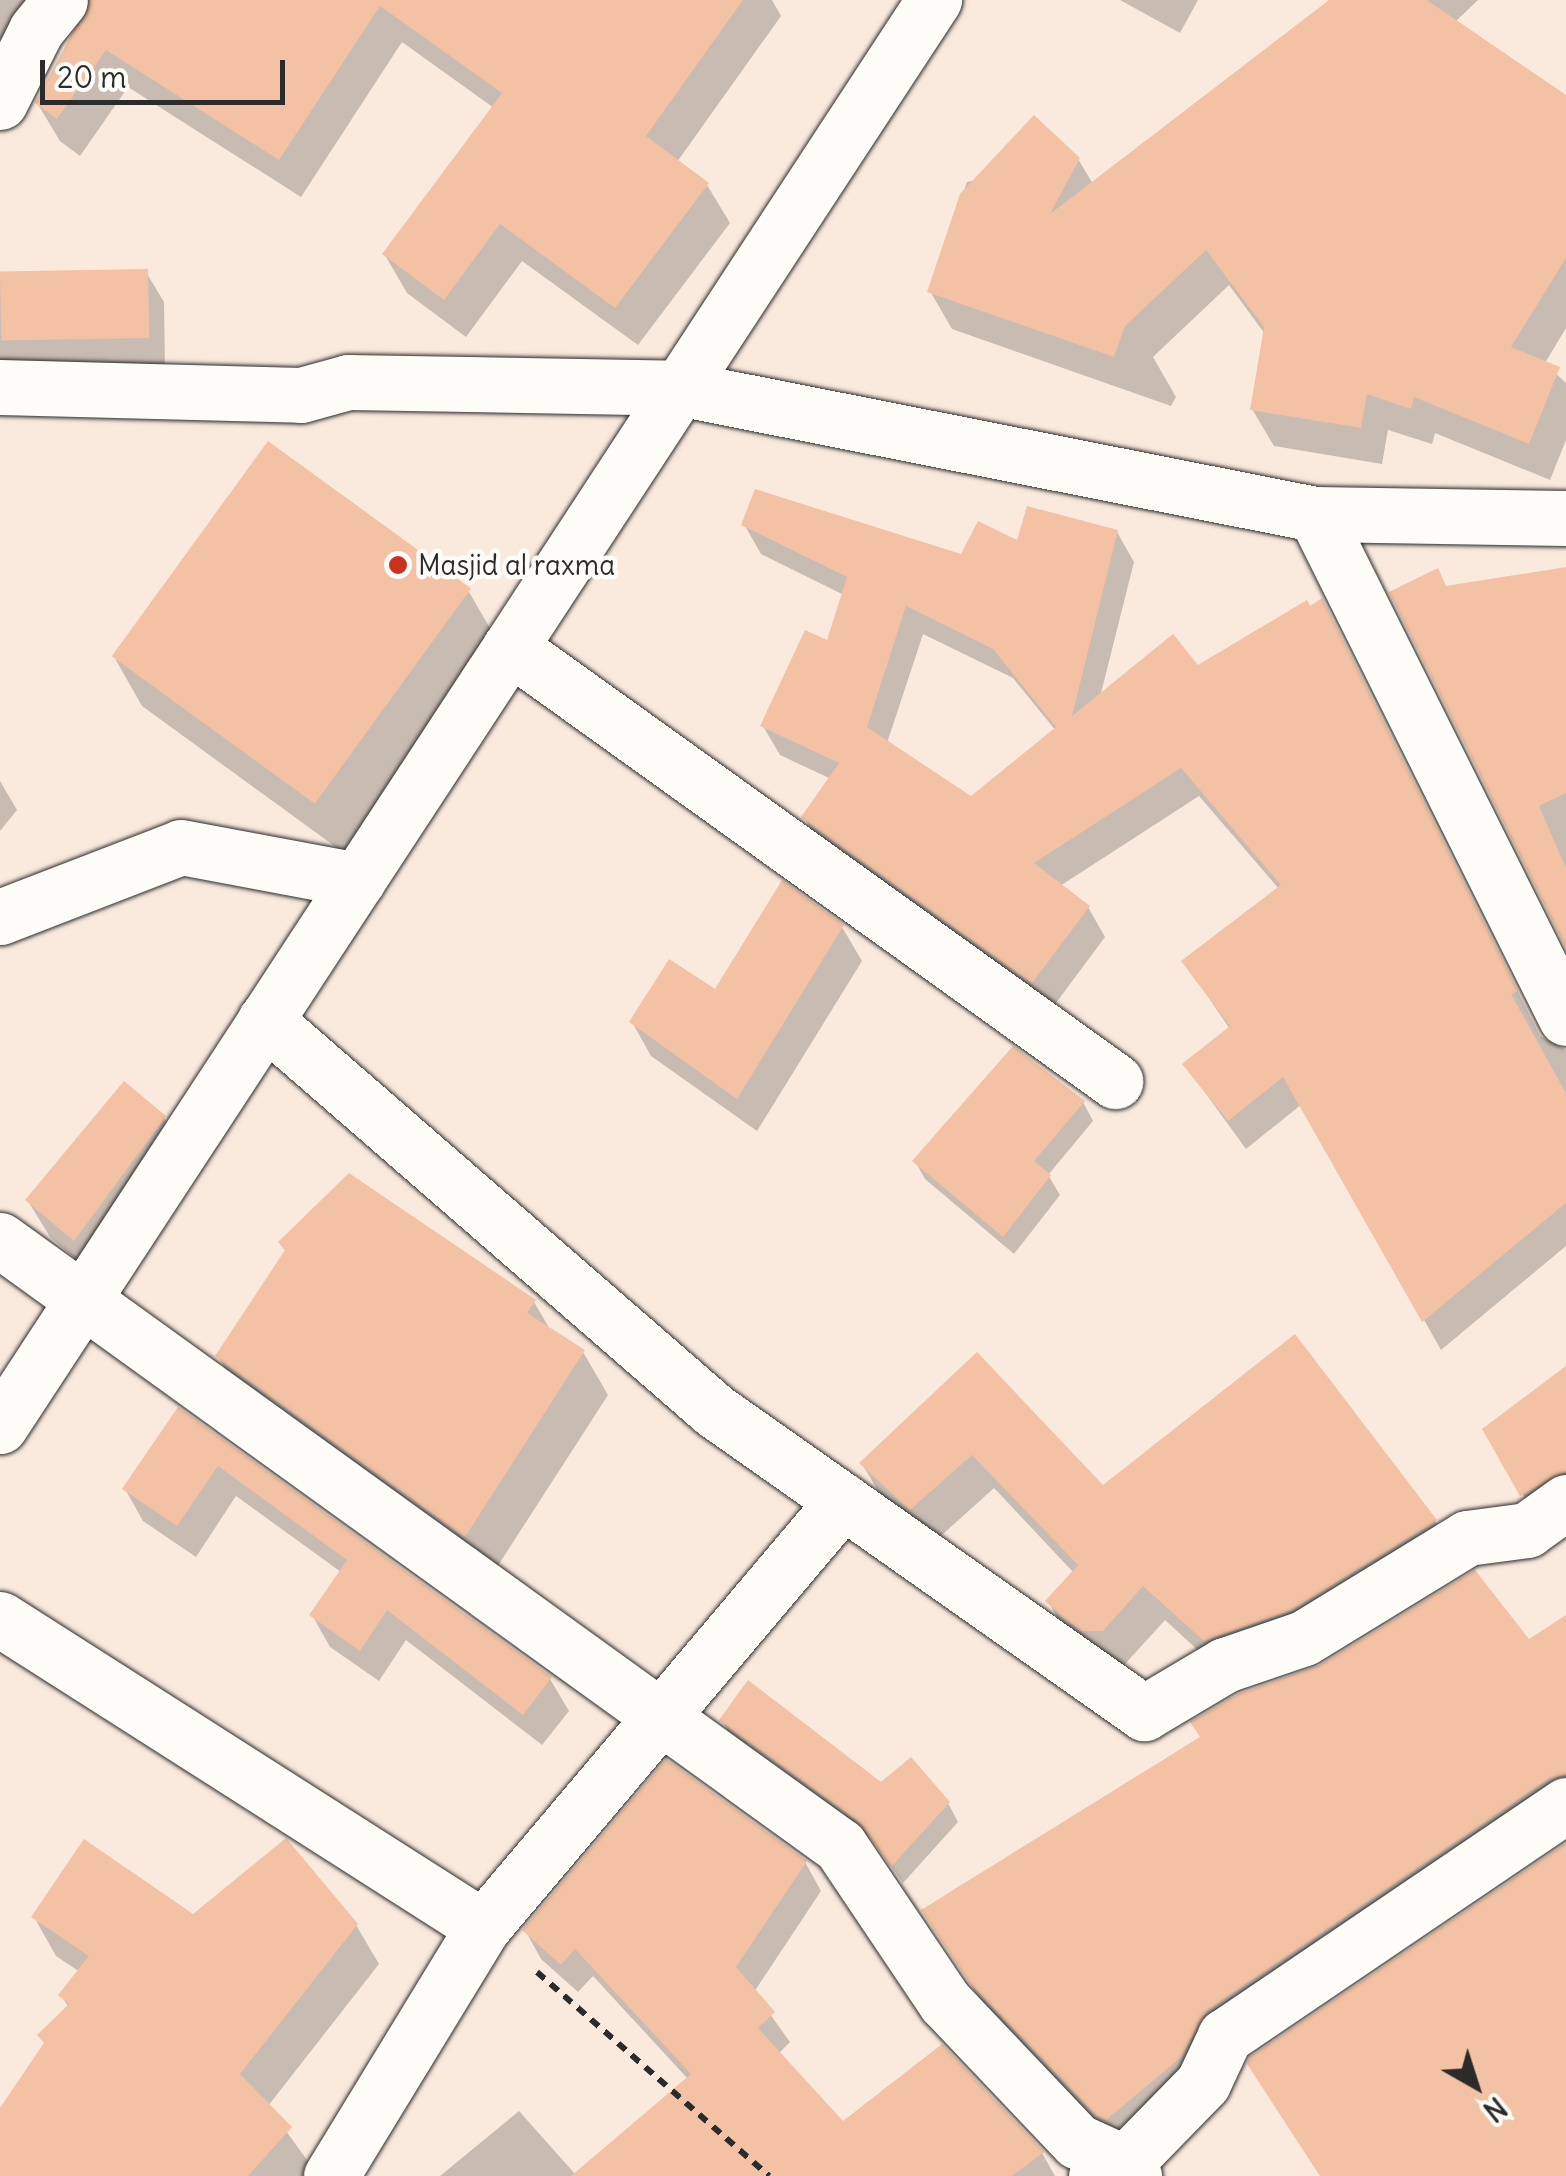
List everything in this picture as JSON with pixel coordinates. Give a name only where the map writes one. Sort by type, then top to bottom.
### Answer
[{"type":"street","points":[[0,102],[36,30],[60,0]]},
{"type":"street","points":[[0,1426],[934,0]]},
{"type":"street","points":[[0,386],[301,395],[348,382],[678,388],[1315,514],[1566,518]]},
{"type":"street","points":[[1315,514],[1566,1018]]},
{"type":"street","points":[[510,647],[1115,1082]]},
{"type":"street","points":[[0,917],[181,847],[358,880]]},
{"type":"street","points":[[265,1020],[715,1411],[1144,1713],[1225,1665],[1304,1638],[1466,1538],[1528,1530],[1566,1502]]},
{"type":"street","points":[[0,1240],[662,1713],[840,1846],[945,2002],[1078,2141],[1118,2172],[1203,2083],[1224,2036],[1566,1806]]},
{"type":"street","points":[[331,2176],[484,1926],[842,1501]]},
{"type":"street","points":[[0,1619],[484,1926]]},
{"type":"path","points":[[484,1926],[769,2176]]},
{"type":"building","points":[[90,0],[743,0],[646,136],[709,183],[615,308],[500,224],[444,300],[382,254],[502,93],[380,6],[279,160],[106,50],[57,119],[35,103]]},
{"type":"building","points":[[1329,0],[1427,0],[1566,95],[1566,258],[1511,347],[1560,367],[1529,444],[1414,397],[1411,409],[1367,394],[1361,428],[1250,410],[1264,327],[1206,250],[1125,326],[1114,357],[927,292],[960,194],[1034,115],[1080,158],[1050,214]]},
{"type":"building","points":[[148,269],[149,338],[1,341],[0,272]]},
{"type":"building","points":[[268,441],[471,589],[315,804],[112,656]]},
{"type":"building","points":[[755,489],[961,554],[978,521],[1017,540],[1027,506],[1118,530],[1072,716],[1173,634],[1198,665],[1307,600],[1310,606],[1322,598],[1518,991],[1511,994],[1566,1093],[1566,1203],[1422,1322],[1283,1077],[1228,1121],[1182,1064],[1230,1026],[1181,961],[1281,885],[1181,768],[1034,863],[1090,906],[1032,983],[801,817],[839,763],[760,726],[805,630],[827,640],[847,577],[741,525]],"holes":[[[906,606],[993,649],[1056,727],[971,796],[867,727]]]},
{"type":"building","points":[[1566,567],[1566,793],[1539,806],[1566,868],[1566,948],[1389,592],[1438,568],[1446,586]]},
{"type":"building","points":[[782,880],[844,925],[737,1099],[629,1022],[669,959],[715,989]]},
{"type":"building","points":[[1013,1046],[1085,1101],[1034,1161],[1051,1175],[1003,1237],[912,1161]]},
{"type":"building","points":[[124,1081],[166,1116],[74,1241],[25,1200]]},
{"type":"building","points":[[349,1173],[536,1300],[527,1313],[585,1350],[465,1537],[215,1356],[285,1250],[278,1242]]},
{"type":"building","points":[[1295,1334],[1437,1520],[1291,1610],[1204,1641],[1143,1586],[1103,1631],[1082,1631],[1064,1618],[1045,1601],[1078,1565],[972,1455],[910,1510],[859,1463],[977,1352],[1103,1485]]},
{"type":"building","points":[[1566,1366],[1566,1471],[1520,1496],[1482,1429]]},
{"type":"building","points":[[178,1407],[552,1677],[523,1715],[387,1610],[360,1651],[309,1615],[347,1560],[218,1466],[177,1526],[122,1489]]},
{"type":"building","points":[[1475,1570],[1529,1639],[1566,1615],[1566,1774],[1548,1779],[1207,2010],[1180,2058],[1106,2120],[1096,2115],[969,1982],[921,1910],[1200,1737],[1190,1722],[1238,1694],[1320,1665]]},
{"type":"building","points":[[748,1680],[881,1782],[911,1757],[950,1802],[891,1867],[858,1821],[719,1720]]},
{"type":"building","points":[[666,1759],[807,1861],[736,1967],[775,2012],[758,2028],[843,2121],[942,2044],[1044,2152],[1012,2176],[571,2176],[691,2074],[575,1949],[561,1965],[522,1930]]},
{"type":"building","points":[[286,1838],[358,1924],[240,2074],[292,2127],[248,2176],[0,2176],[0,2108],[44,2043],[37,2035],[69,2004],[58,1995],[89,1956],[31,1917],[84,1839],[193,1914]]},
{"type":"building","points":[[1566,1843],[1566,2176],[1320,2176],[1247,2064],[1250,2057]]},
{"type":"place","name":"Masjid al raxma","points":[[398,565]]}]
